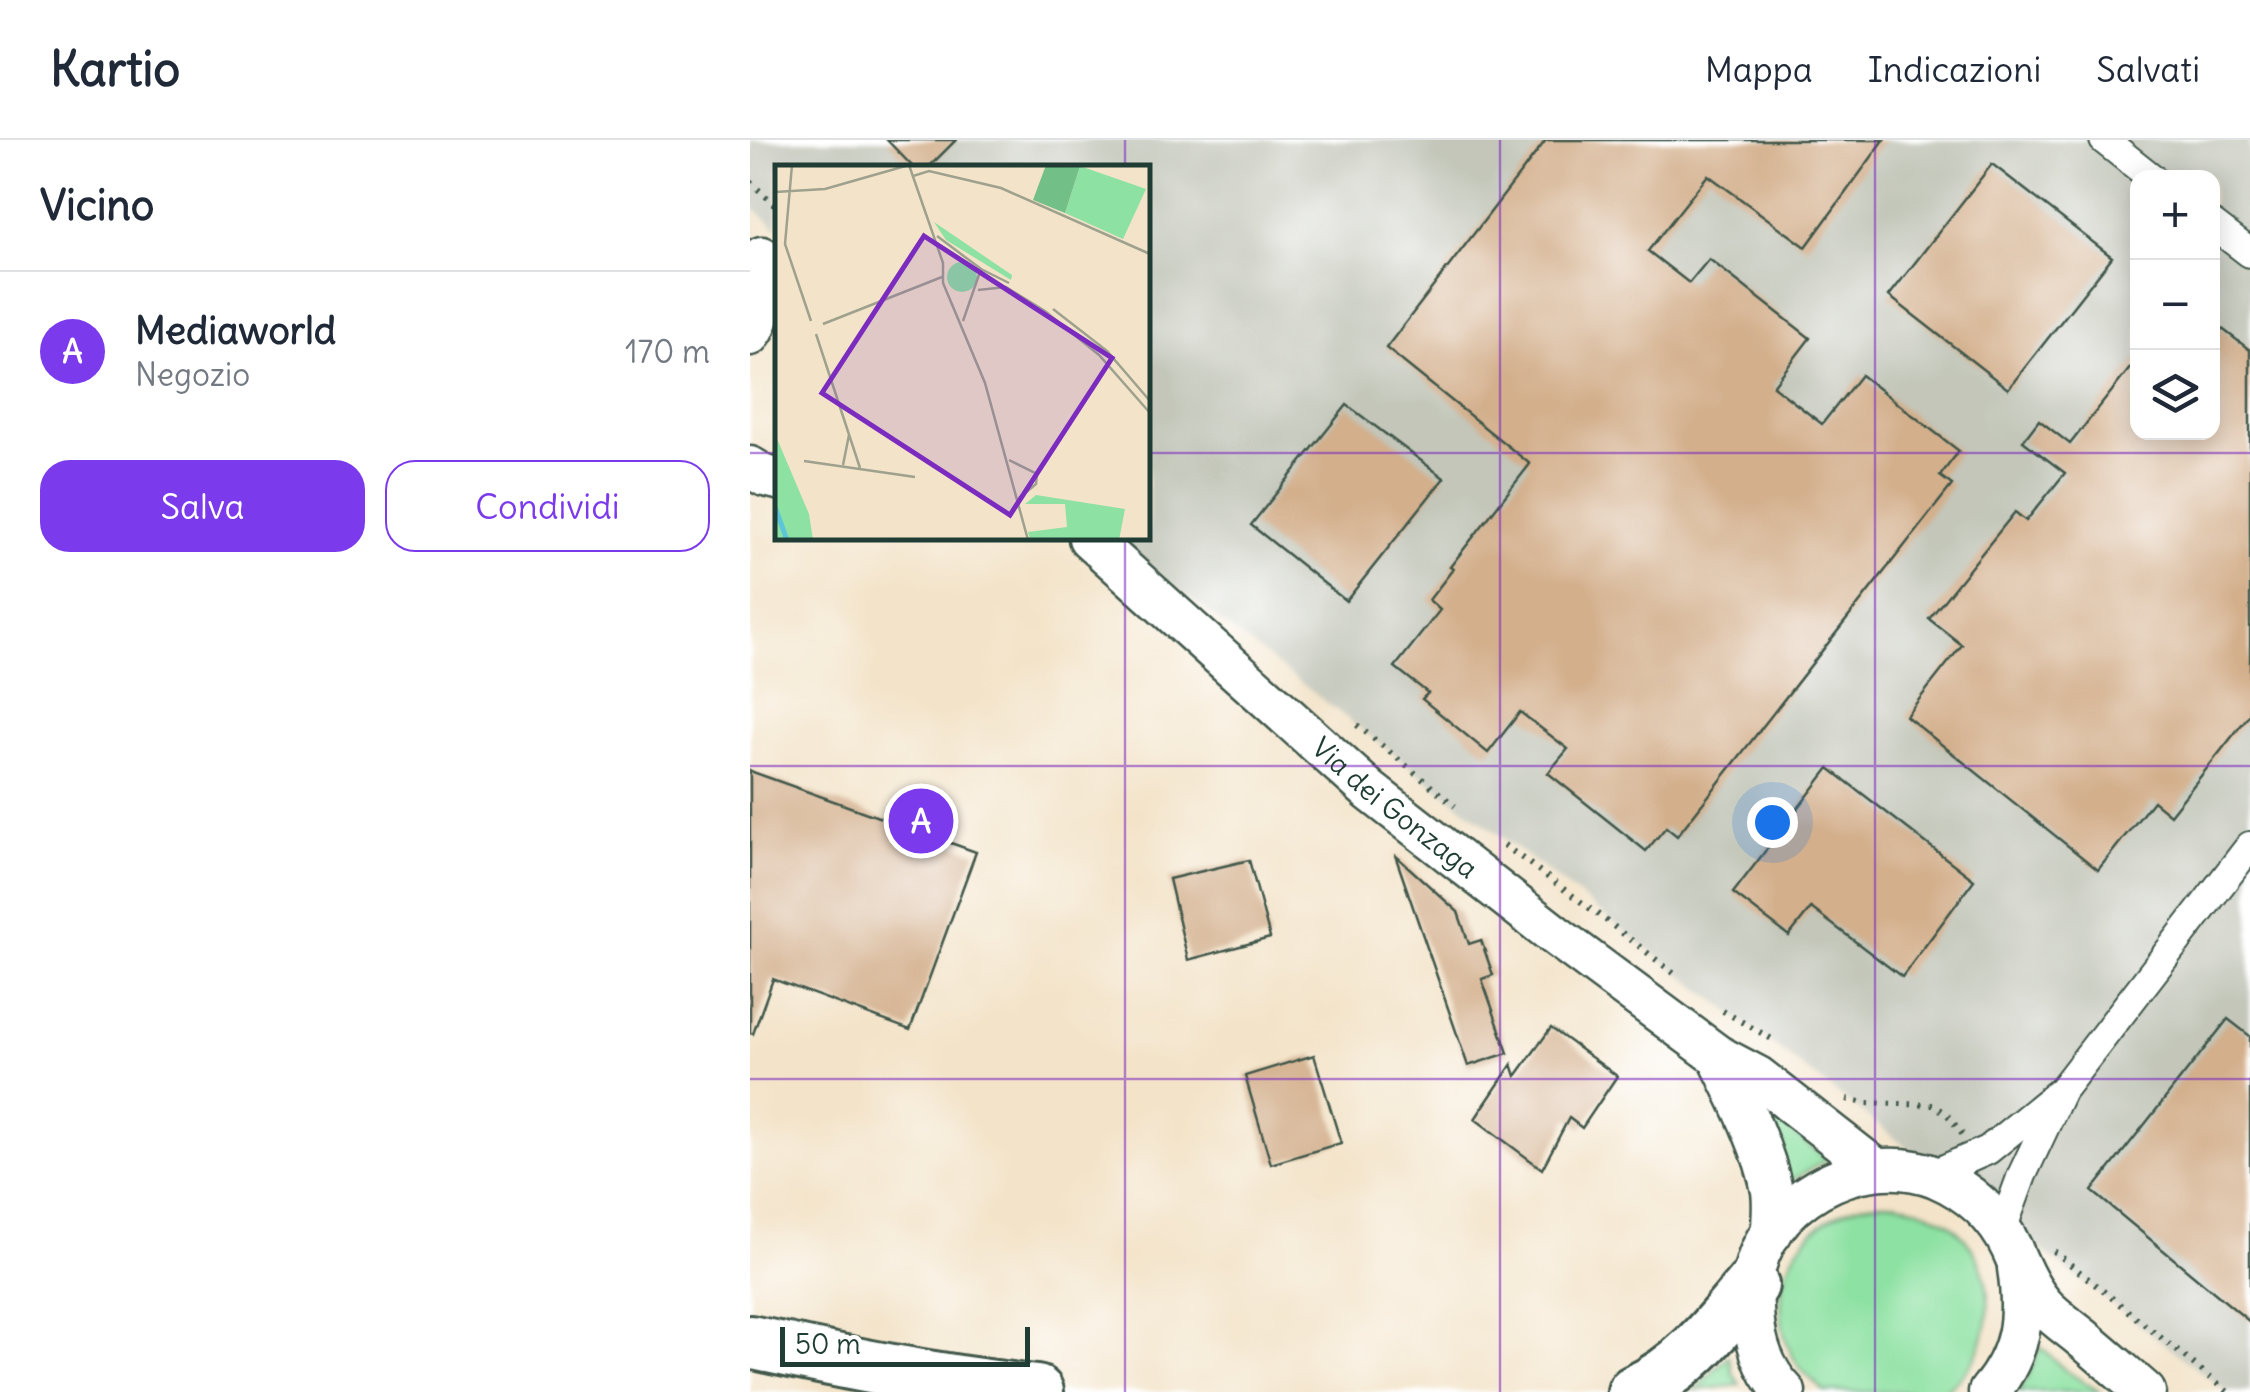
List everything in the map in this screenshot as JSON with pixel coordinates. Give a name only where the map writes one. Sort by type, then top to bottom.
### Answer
[{"type":"highway","points":[[1634,1392],[1656,1382],[1690,1356],[1752,1284]]},
{"type":"highway","points":[[750,1342],[964,1383],[1037,1392]]},
{"type":"main road","points":[[750,339],[763,302],[763,257]]},
{"type":"main road","points":[[750,339],[775,327]]},
{"type":"main road","points":[[750,467],[775,478]]},
{"type":"main road","name":"Via dei Gonzaga","points":[[1091,540],[1370,791],[1554,935],[1718,1056],[1758,1077],[1876,1169]]},
{"type":"main road","name":"Via dei Gonzaga","points":[[1718,1056],[1760,1153],[1772,1192],[1772,1232]]},
{"type":"main road","name":"Via dei Gonzaga","points":[[1785,1392],[1773,1380],[1754,1334],[1752,1284],[1759,1257],[1772,1232],[1799,1201],[1835,1179],[1876,1169],[1931,1175],[1971,1197],[2020,1246],[2046,1308],[2145,1392]]},
{"type":"main road","points":[[1990,1392],[2003,1376],[2018,1342],[2023,1304],[2020,1246]]},
{"type":"street","points":[[2104,140],[2142,170]]},
{"type":"street","points":[[2220,230],[2250,254]]},
{"type":"street","points":[[2020,1246],[2022,1175],[2062,1090],[2250,846]]},
{"type":"street","points":[[1931,1175],[1988,1150],[2062,1090]]},
{"type":"path","points":[[750,182],[775,204]]},
{"type":"path","points":[[1347,718],[1466,815]]},
{"type":"path","points":[[1492,836],[1684,981]]},
{"type":"path","points":[[1714,1005],[1777,1042],[1784,1055]]},
{"type":"path","points":[[1832,1096],[1865,1103],[1934,1105],[1964,1136],[1988,1150]]},
{"type":"path","points":[[2020,1246],[2228,1392]]},
{"type":"shaded area","points":[[750,140],[2250,140],[2250,1392],[2227,1392],[1117,540],[1150,540],[1150,165],[775,165],[775,227],[750,204]]},
{"type":"green space","points":[[1754,1103],[1827,1159],[1788,1183]]},
{"type":"green space","points":[[1895,1202],[1944,1220],[1973,1249],[1988,1293],[1983,1338],[1974,1359],[1942,1392],[1825,1392],[1802,1370],[1786,1339],[1781,1305],[1787,1270],[1805,1240],[1828,1220],[1862,1205]]},
{"type":"green space","points":[[2040,1347],[2065,1370],[2100,1392],[2018,1392]]},
{"type":"green space","points":[[1729,1356],[1740,1385],[1695,1390]]},
{"type":"building","points":[[887,140],[956,140],[931,165],[911,165]]},
{"type":"building","points":[[1546,140],[1884,140],[1806,247],[1708,175],[1648,251],[1689,283],[1709,259],[1810,338],[1773,386],[1822,424],[1861,375],[1959,451],[1940,476],[1952,485],[1677,836],[1666,827],[1646,851],[1548,773],[1568,749],[1520,712],[1488,753],[1422,699],[1428,693],[1395,667],[1440,610],[1429,600],[1453,569],[1450,567],[1530,464],[1386,348]]},
{"type":"building","points":[[1992,164],[2112,257],[2008,389],[1889,296]]},
{"type":"building","points":[[2220,327],[2250,350],[2250,714],[2170,815],[2153,801],[2098,870],[1906,716],[1962,645],[1929,619],[2015,512],[2026,521],[2065,473],[2023,441],[2039,420],[2070,444],[2130,368],[2130,440],[2220,440]]},
{"type":"building","points":[[1347,405],[1444,478],[1346,601],[1251,525]]},
{"type":"building","points":[[1829,768],[1974,880],[1902,977],[1811,908],[1789,936],[1733,893]]},
{"type":"building","points":[[750,771],[976,852],[910,1030],[773,979],[753,1034],[750,1033]]},
{"type":"building","points":[[1395,855],[1458,912],[1469,944],[1481,940],[1493,975],[1482,979],[1508,1053],[1468,1066]]},
{"type":"building","points":[[1249,860],[1270,938],[1188,960],[1169,879]]},
{"type":"building","points":[[2228,1019],[2250,1036],[2250,1322],[2092,1191]]},
{"type":"building","points":[[1551,1028],[1617,1076],[1582,1128],[1569,1118],[1542,1169],[1475,1119],[1512,1064],[1516,1076]]},
{"type":"building","points":[[1314,1055],[1341,1143],[1271,1164],[1245,1076]]},
{"type":"place","name":"Mediaworld","points":[[921,821]]}]
